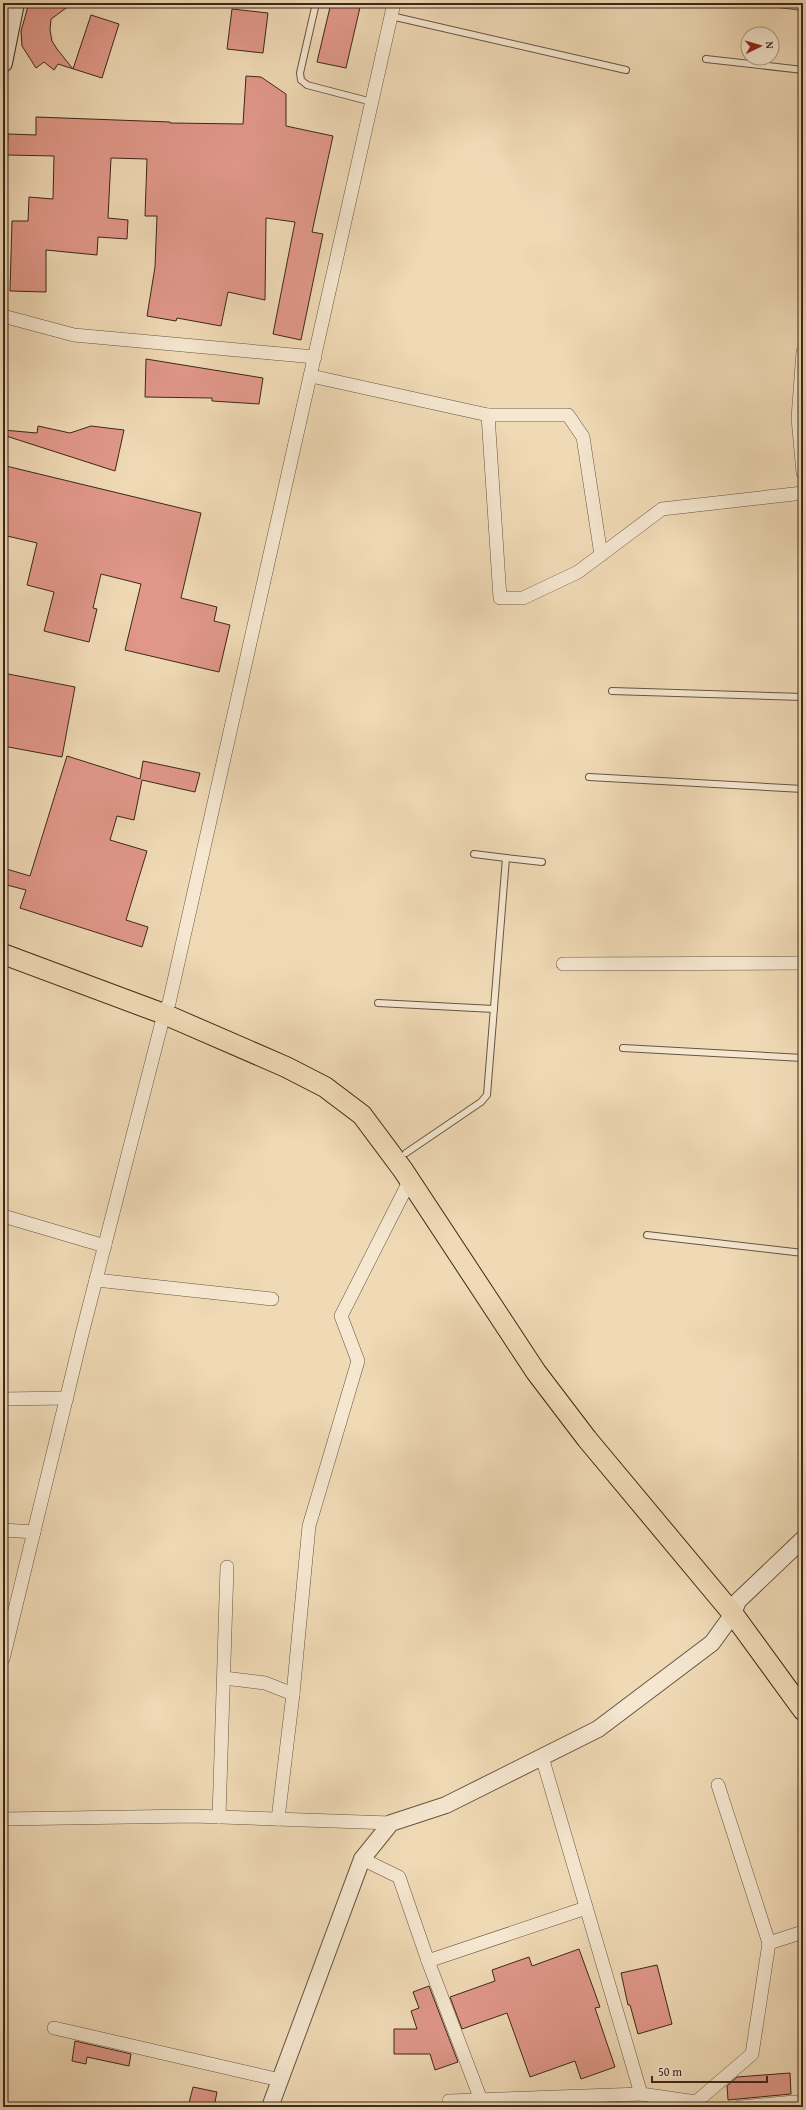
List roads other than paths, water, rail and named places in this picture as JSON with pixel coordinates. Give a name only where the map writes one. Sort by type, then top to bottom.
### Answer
[{"type":"main road","points":[[3,63],[15,3]]},
{"type":"main road","points":[[3,940],[166,1009],[286,1067],[325,1087],[362,1115],[410,1180],[536,1372],[587,1439],[735,1608],[803,1689]]},
{"type":"main road","points":[[3,954],[166,1009],[291,1056],[331,1076],[371,1106],[406,1154],[546,1365],[735,1608],[803,1710]]},
{"type":"street","points":[[3,1659],[96,1280],[166,1009],[311,376],[394,3]]},
{"type":"street","points":[[3,316],[74,335],[315,357]]},
{"type":"street","points":[[803,352],[798,418],[803,474]]},
{"type":"street","points":[[311,376],[488,415],[568,415],[583,437],[601,555]]},
{"type":"street","points":[[488,415],[500,598],[523,598],[578,572],[662,510],[803,493]]},
{"type":"street","points":[[563,964],[803,963]]},
{"type":"street","points":[[278,1819],[293,1694],[309,1526],[358,1361],[341,1316],[410,1180]]},
{"type":"street","points":[[3,1216],[105,1246]]},
{"type":"street","points":[[96,1280],[272,1299]]},
{"type":"street","points":[[3,1399],[67,1398]]},
{"type":"street","points":[[3,1530],[34,1532]]},
{"type":"street","points":[[3,1819],[219,1817],[391,1823],[446,1805],[598,1729],[712,1643],[735,1608],[803,1539]]},
{"type":"street","points":[[219,1817],[227,1567]]},
{"type":"street","points":[[224,1678],[265,1683],[293,1694]]},
{"type":"street","points":[[542,1757],[641,2094]]},
{"type":"street","points":[[450,2101],[592,2102],[641,2094],[696,2105],[752,2054],[768,1943],[718,1785]]},
{"type":"street","points":[[270,2107],[362,1859],[391,1823]]},
{"type":"street","points":[[362,1859],[399,1877],[428,1961],[489,2102]]},
{"type":"street","points":[[428,1961],[586,1908]]},
{"type":"street","points":[[768,1943],[803,1932]]},
{"type":"street","points":[[54,2028],[280,2080]]},
{"type":"street","points":[[740,2107],[794,2102],[799,2104],[800,2107]]},
{"type":"lane","points":[[316,3],[300,72],[301,80],[307,85],[372,102]]},
{"type":"lane","points":[[771,3],[803,7]]},
{"type":"lane","points":[[391,16],[626,70]]},
{"type":"lane","points":[[706,59],[803,70]]},
{"type":"lane","points":[[612,691],[803,697]]},
{"type":"lane","points":[[589,777],[803,789]]},
{"type":"lane","points":[[474,854],[542,862]]},
{"type":"lane","points":[[406,1154],[481,1102],[487,1094],[506,858]]},
{"type":"lane","points":[[378,1003],[494,1009]]},
{"type":"lane","points":[[623,1048],[803,1058]]},
{"type":"lane","points":[[647,1235],[803,1253]]},
{"type":"railway","points":[[3,16],[6,3]]}]
